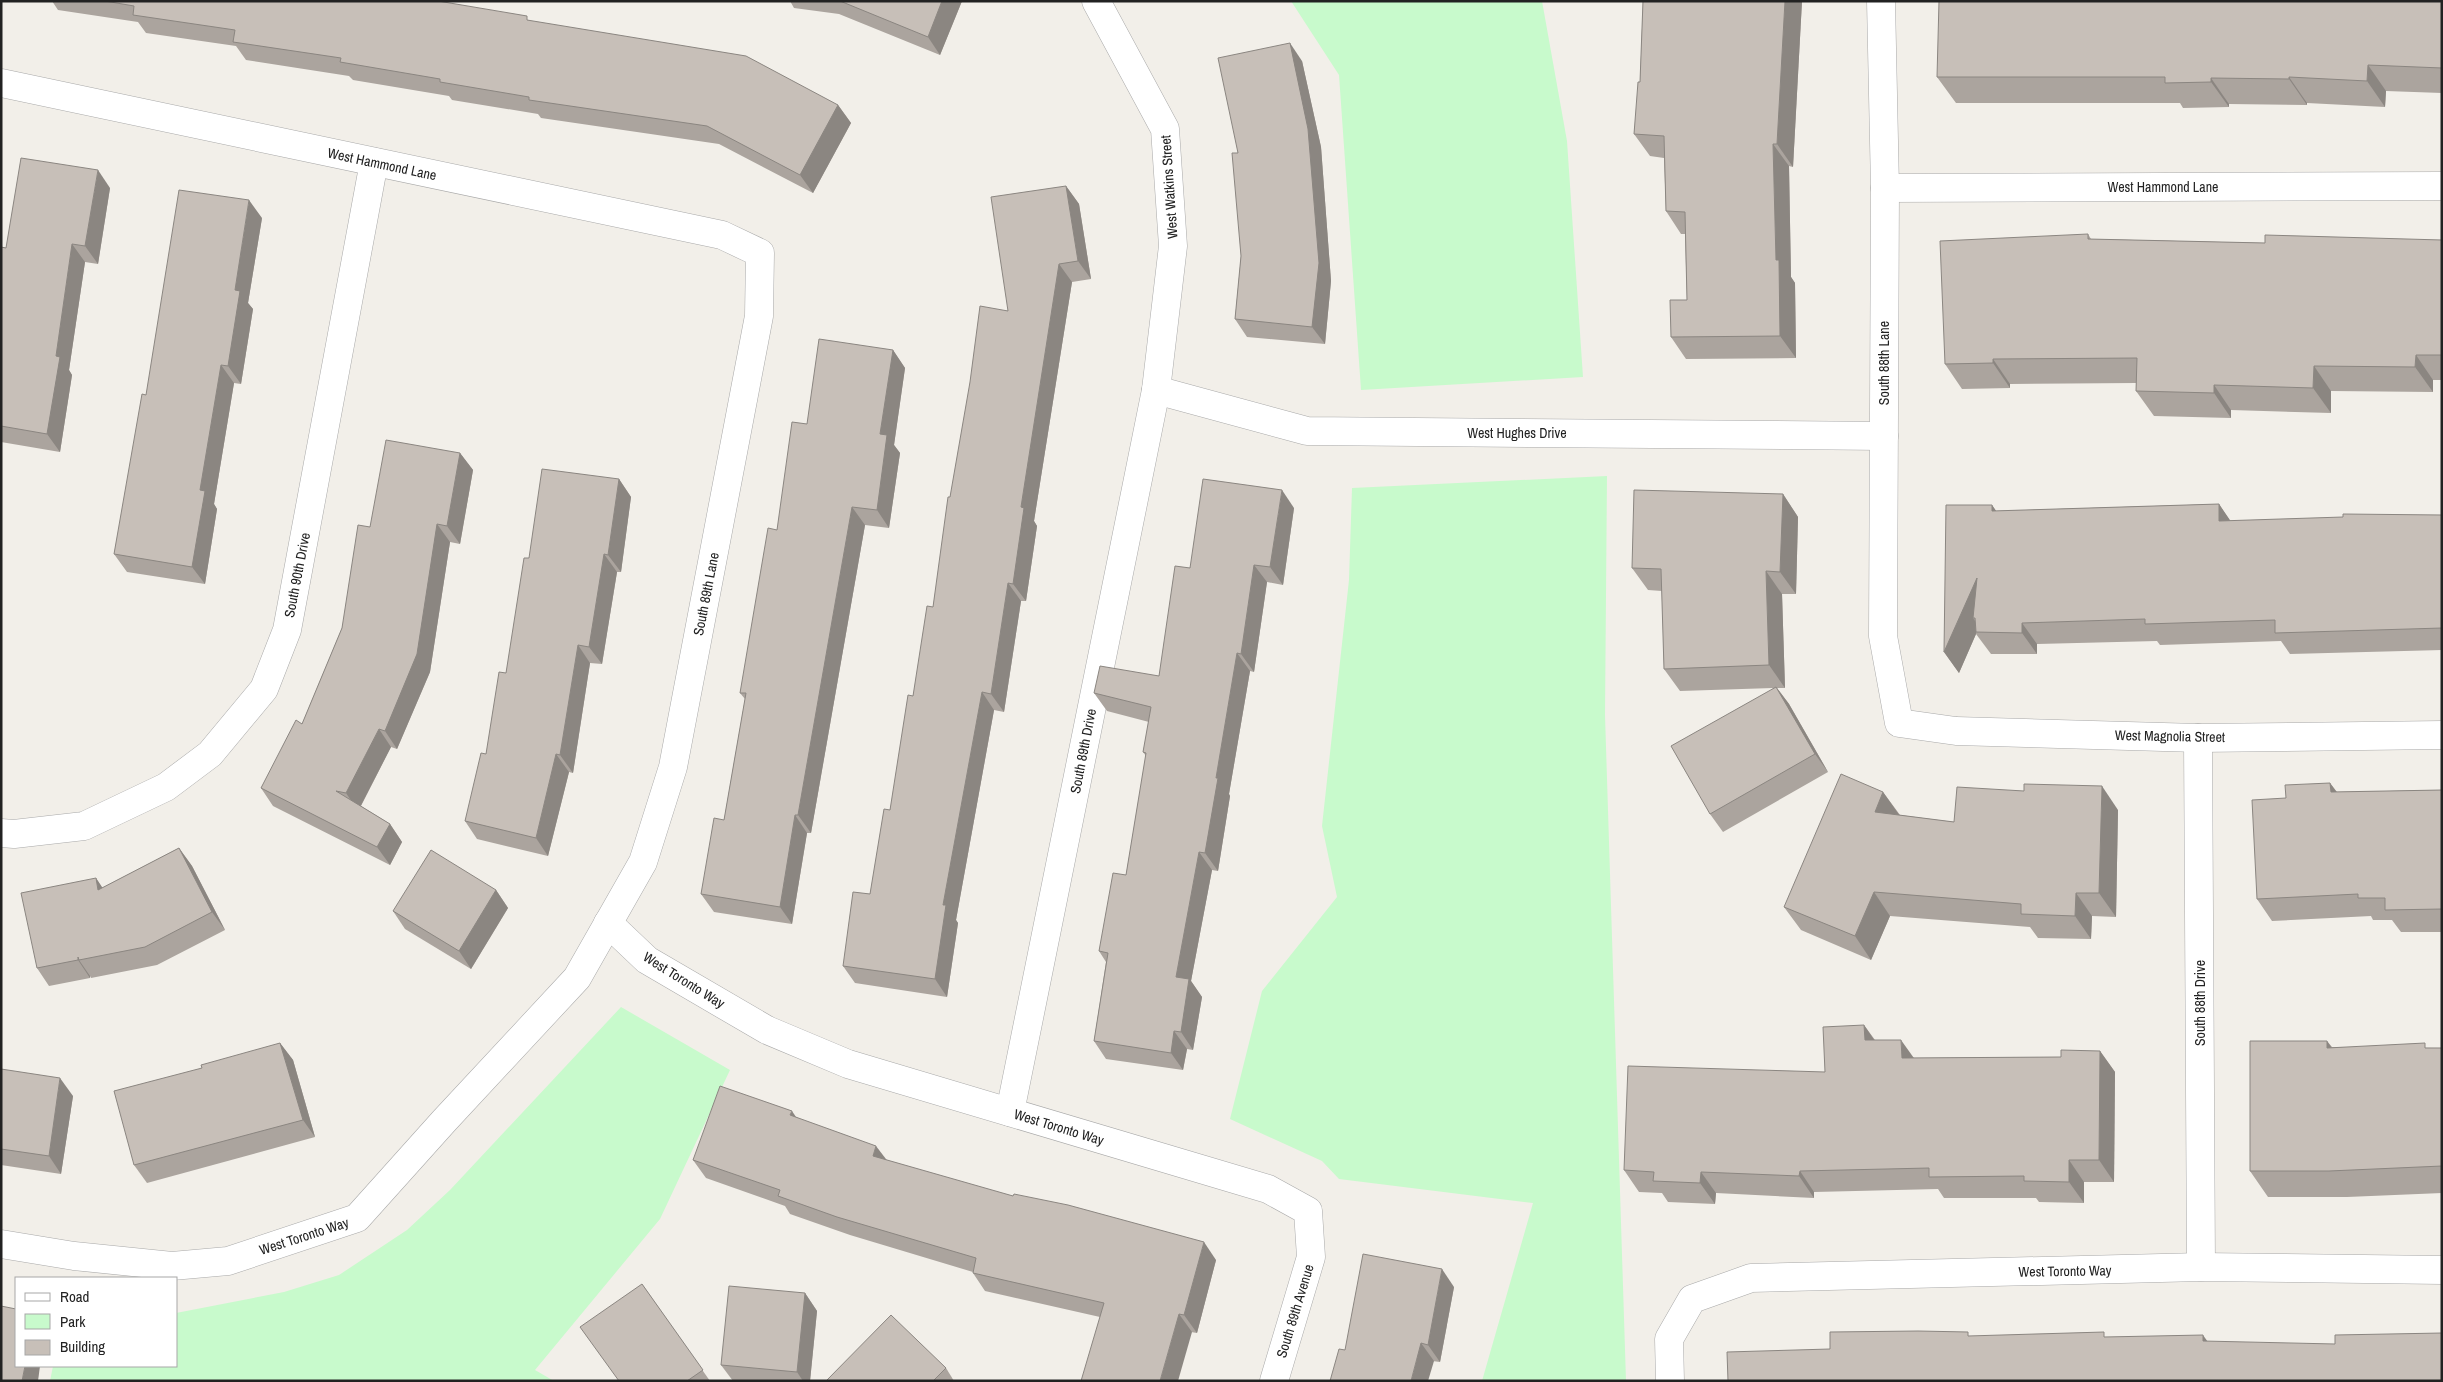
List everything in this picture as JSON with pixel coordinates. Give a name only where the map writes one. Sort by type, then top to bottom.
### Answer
[{"type":"street","name":"West Watkins Street","points":[[1096,1],[1165,129],[1173,246],[1156,390]]},
{"type":"street","name":"South 88th Lane","points":[[1881,1],[1885,188],[1883,636],[1899,723]]},
{"type":"street","name":"West Hammond Lane","points":[[1,83],[722,235],[760,254]]},
{"type":"street","name":"South 90th Drive","points":[[7,833],[84,826],[166,787],[210,754],[264,689],[287,630],[374,162]]},
{"type":"street","name":"West Hammond Lane","points":[[1885,188],[2442,186]]},
{"type":"street","name":"South 89th Lane","points":[[608,923],[643,862],[673,767],[759,316],[760,254]]},
{"type":"street","name":"West Hughes Drive","points":[[1156,390],[1307,431],[1884,436]]},
{"type":"street","name":"South 89th Drive","points":[[1010,1112],[1156,390]]},
{"type":"street","name":"West Magnolia Street","points":[[1899,723],[1956,731],[2198,738],[2442,735]]},
{"type":"street","name":"South 88th Drive","points":[[2198,738],[2201,1267]]},
{"type":"street","name":"West Toronto Way","points":[[1,1244],[74,1256],[172,1266],[228,1261],[356,1218],[577,978],[608,923],[647,960],[767,1030],[848,1064],[1268,1189],[1308,1211]]},
{"type":"street","name":"South 89th Avenue","points":[[1274,1381],[1311,1258],[1308,1211]]},
{"type":"street","name":"West Toronto Way","points":[[1670,1381],[1669,1339],[1692,1299],[1751,1278],[2201,1267],[2442,1270]]},
{"type":"green space","points":[[1291,1],[1542,1],[1567,141],[1583,377],[1361,390],[1339,75]]},
{"type":"green space","points":[[1607,476],[1605,715],[1626,1381],[1482,1381],[1533,1203],[1339,1179],[1322,1161],[1230,1119],[1262,991],[1337,897],[1322,826],[1349,580],[1352,488]]},
{"type":"green space","points":[[621,1007],[730,1070],[660,1219],[535,1370],[554,1381],[50,1381],[53,1367],[178,1367],[178,1313],[284,1292],[339,1275],[407,1230],[450,1190]]},
{"type":"building","points":[[105,1],[438,1],[527,16],[527,20],[746,56],[838,105],[800,175],[707,126],[529,100],[529,97],[440,82],[440,79],[340,62],[341,58],[233,42],[235,30],[133,15],[134,6]]},
{"type":"building","points":[[840,1],[942,1],[928,37]]},
{"type":"building","points":[[1643,1],[1785,1],[1777,144],[1773,144],[1776,260],[1779,260],[1780,336],[1671,337],[1670,300],[1687,300],[1685,212],[1666,211],[1664,136],[1634,134],[1638,82],[1640,82]]},
{"type":"building","points":[[1939,1],[2442,1],[2442,68],[2368,65],[2367,81],[2289,77],[2289,79],[2211,78],[2211,82],[2165,83],[2165,77],[1937,77]]},
{"type":"building","points":[[1290,43],[1308,129],[1319,263],[1312,327],[1235,319],[1241,256],[1232,153],[1238,153],[1218,58]]},
{"type":"building","points":[[21,158],[98,170],[85,246],[72,244],[56,356],[60,357],[47,434],[1,426],[1,247],[6,248]]},
{"type":"building","points":[[1066,186],[1078,261],[1059,264],[1021,507],[1024,508],[1013,584],[1008,583],[991,694],[982,692],[943,905],[946,905],[935,979],[843,966],[853,892],[870,894],[884,809],[890,810],[908,695],[913,696],[927,606],[933,607],[948,497],[950,497],[970,382],[980,306],[1008,311],[991,197]]},
{"type":"building","points":[[179,190],[249,200],[235,290],[240,291],[228,366],[221,365],[200,490],[205,491],[192,567],[114,554],[142,394],[146,395]]},
{"type":"building","points":[[2088,234],[2088,239],[2265,243],[2265,235],[2442,240],[2442,355],[2416,355],[2415,367],[2314,366],[2313,388],[2214,385],[2214,393],[2136,391],[2137,358],[1993,359],[1993,363],[1945,364],[1940,241]]},
{"type":"building","points":[[819,339],[893,350],[880,434],[887,435],[877,510],[852,507],[798,815],[795,815],[780,907],[701,894],[714,818],[724,820],[746,693],[740,693],[768,528],[777,530],[792,422],[807,424]]},
{"type":"building","points":[[386,440],[460,453],[447,526],[437,524],[417,654],[385,731],[379,729],[346,793],[336,791],[390,824],[377,847],[261,788],[296,720],[302,724],[342,628],[358,525],[370,527]]},
{"type":"building","points":[[542,469],[619,479],[608,555],[604,554],[589,647],[578,645],[560,755],[556,754],[536,838],[465,821],[481,753],[486,754],[499,672],[506,673],[524,558],[529,558]]},
{"type":"building","points":[[1203,479],[1282,490],[1270,567],[1254,565],[1241,654],[1237,653],[1205,853],[1199,852],[1176,977],[1189,979],[1181,1032],[1174,1031],[1171,1053],[1094,1041],[1108,953],[1099,951],[1113,873],[1126,875],[1146,753],[1143,752],[1151,707],[1094,693],[1100,666],[1159,676],[1175,566],[1190,568]]},
{"type":"building","points":[[1634,490],[1783,494],[1780,572],[1766,571],[1769,665],[1664,669],[1661,569],[1632,568]]},
{"type":"building","points":[[2219,504],[2219,521],[2343,517],[2343,514],[2442,515],[2442,628],[2275,633],[2275,620],[2145,624],[2145,619],[2022,623],[2022,633],[1976,632],[1975,618],[1973,618],[1977,578],[1944,652],[1946,505],[1992,505],[1992,511]]},
{"type":"building","points":[[1776,687],[1815,754],[1710,814],[1671,746]]},
{"type":"building","points":[[1841,774],[1883,792],[1875,812],[1954,822],[1957,787],[2024,791],[2024,784],[2102,786],[2099,893],[2076,893],[2075,916],[2021,914],[2021,904],[1874,892],[1855,936],[1784,907]]},
{"type":"building","points":[[2330,783],[2331,792],[2442,790],[2442,909],[2385,910],[2385,898],[2358,898],[2358,894],[2257,899],[2252,800],[2286,798],[2285,785]]},
{"type":"building","points":[[179,848],[212,912],[145,947],[79,960],[78,957],[78,960],[37,968],[21,893],[96,878],[98,890]]},
{"type":"building","points":[[431,850],[496,890],[459,951],[393,911]]},
{"type":"building","points":[[1864,1025],[1865,1040],[1901,1040],[1902,1058],[2061,1057],[2061,1050],[2100,1051],[2099,1160],[2069,1160],[2069,1182],[2024,1181],[2024,1176],[1929,1177],[1929,1168],[1800,1171],[1799,1176],[1701,1172],[1700,1183],[1653,1181],[1654,1172],[1624,1170],[1628,1066],[1825,1072],[1823,1027]]},
{"type":"building","points":[[2250,1041],[2327,1041],[2327,1048],[2425,1043],[2425,1048],[2442,1048],[2442,1166],[2329,1171],[2250,1171]]},
{"type":"building","points":[[280,1043],[303,1120],[134,1165],[114,1091],[202,1068],[201,1065]]},
{"type":"building","points":[[1,1069],[60,1078],[49,1156],[1,1149]]},
{"type":"building","points":[[720,1086],[792,1111],[790,1115],[876,1146],[873,1156],[1013,1196],[1014,1194],[1068,1205],[1204,1242],[1184,1315],[1179,1314],[1160,1381],[1081,1381],[1104,1303],[973,1273],[976,1258],[837,1217],[778,1196],[780,1190],[693,1160]]},
{"type":"building","points":[[1363,1254],[1442,1269],[1428,1345],[1421,1343],[1411,1381],[1330,1381],[1339,1349],[1345,1350]]},
{"type":"building","points":[[642,1284],[703,1370],[687,1381],[619,1381],[580,1327]]},
{"type":"building","points":[[729,1286],[805,1293],[797,1372],[721,1365]]},
{"type":"building","points":[[1,1306],[15,1309],[15,1367],[25,1367],[22,1381],[1,1381]]},
{"type":"building","points":[[891,1315],[946,1368],[933,1381],[826,1381]]},
{"type":"building","points":[[1830,1332],[1968,1332],[1968,1336],[2104,1332],[2104,1337],[2203,1335],[2203,1341],[2335,1344],[2335,1335],[2442,1333],[2442,1381],[1728,1381],[1727,1352],[1830,1349]]}]
